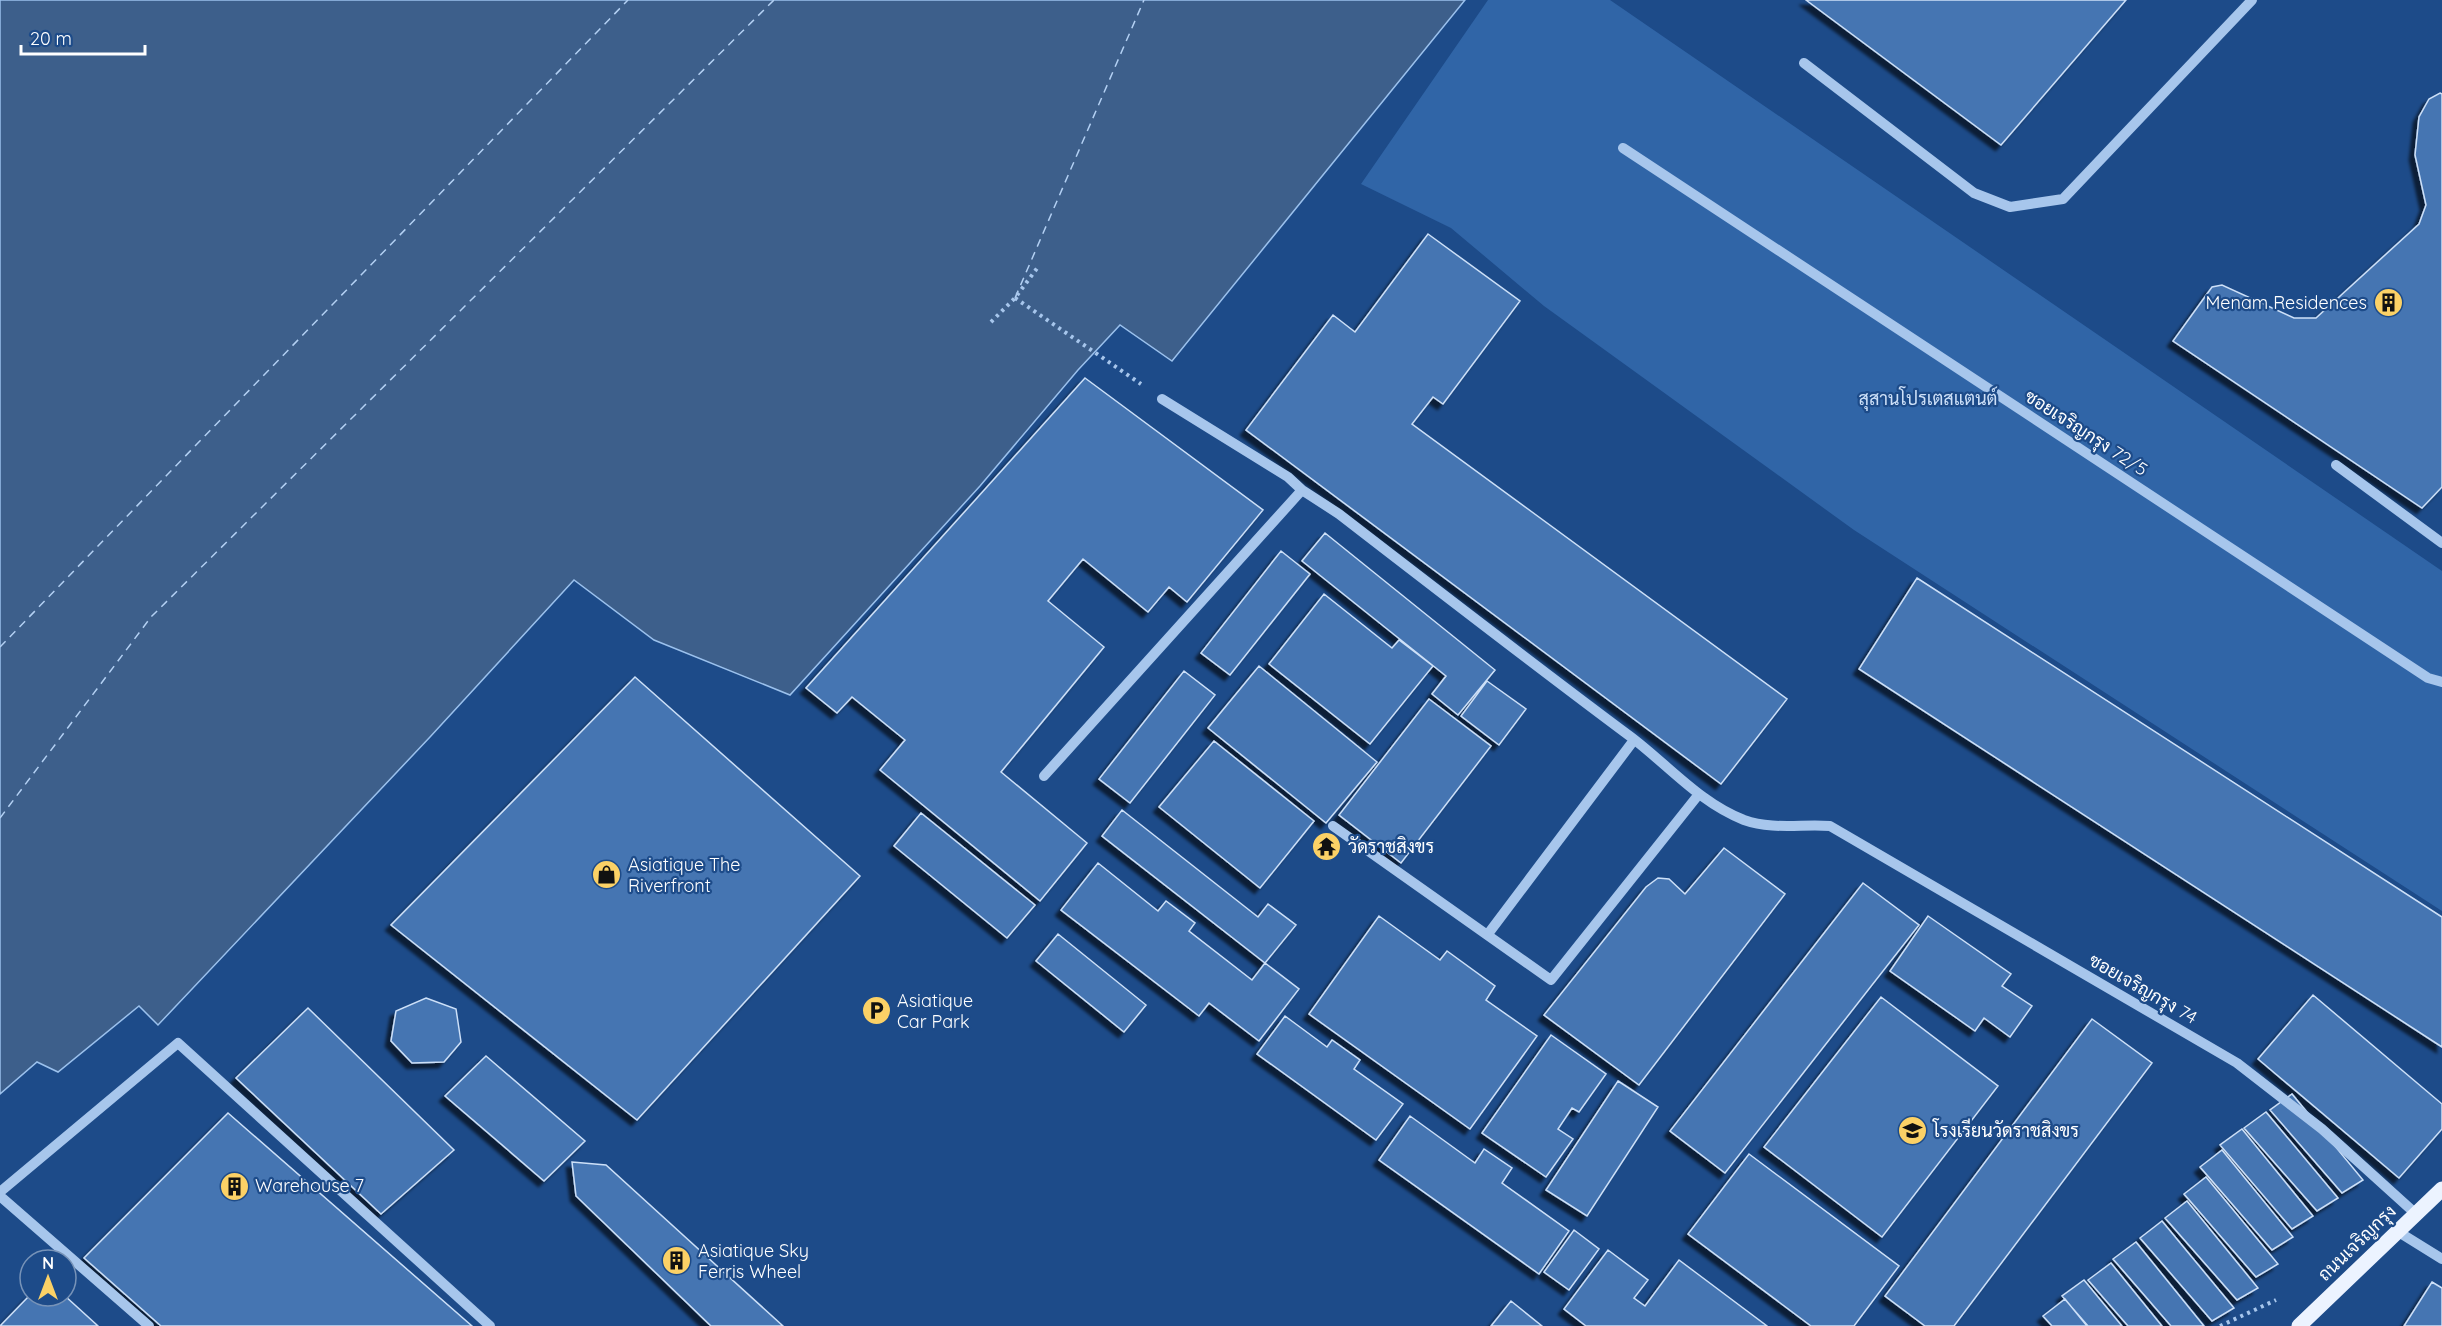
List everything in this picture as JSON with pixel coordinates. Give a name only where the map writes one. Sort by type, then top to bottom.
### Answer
[{"type":"main road","name":"ถนนเจริญกรุง","points":[[2299,1326],[2442,1189]]},
{"type":"street","points":[[1804,63],[1974,193],[2010,207],[2063,199],[2252,0]]},
{"type":"street","name":"ซอยเจริญกรุง 72/5","points":[[1623,148],[2428,678],[2442,682]]},
{"type":"street","points":[[1162,399],[1288,477],[1302,490],[1339,514],[1634,740],[1700,794],[1551,980],[1333,826]]},
{"type":"street","points":[[2336,465],[2442,543]]},
{"type":"street","points":[[1044,776],[1302,490]]},
{"type":"street","points":[[1488,934],[1634,740]]},
{"type":"street","name":"ซอยเจริญกรุง 74","points":[[1700,794],[1743,819],[1770,827],[1804,824],[1830,826],[2237,1063],[2322,1130],[2416,1214]]},
{"type":"street","points":[[149,1326],[0,1194],[178,1042],[490,1326]]},
{"type":"street","points":[[2397,1232],[2442,1259]]},
{"type":"path","points":[[991,322],[1015,298],[1038,267]]},
{"type":"path","points":[[1015,298],[1162,399]]},
{"type":"path","points":[[2220,1326],[2276,1300]]},
{"type":"green space","name":"สุสานโปรเตสแตนต์","points":[[1488,0],[1610,0],[2442,571],[2442,911],[1854,530],[1544,306],[1451,228],[1361,184]]},
{"type":"shaded area","points":[[0,0],[1465,0],[1172,361],[1120,325],[1078,370],[980,486],[790,695],[654,640],[574,580],[430,737],[158,1025],[139,1006],[58,1072],[37,1062],[0,1094]]},
{"type":"building","points":[[1806,0],[2126,0],[2001,145]]},
{"type":"building","name":"Menam Residences","points":[[2442,94],[2442,487],[2422,508],[2173,341],[2212,287],[2222,285],[2294,318],[2316,318],[2419,224],[2426,205],[2415,155],[2419,117],[2429,99]]},
{"type":"building","points":[[1428,234],[1520,301],[1443,404],[1433,397],[1412,424],[1787,699],[1721,784],[1246,430],[1333,315],[1355,332]]},
{"type":"building","points":[[1085,378],[1263,510],[1187,602],[1169,587],[1148,612],[1083,559],[1048,601],[1104,647],[1001,772],[1087,843],[1040,901],[880,770],[905,740],[852,697],[837,713],[806,688]]},
{"type":"building","points":[[1325,533],[1495,670],[1458,715],[1432,694],[1446,676],[1302,561]]},
{"type":"building","points":[[1281,551],[1310,574],[1230,675],[1201,653]]},
{"type":"building","points":[[1917,578],[2442,917],[2442,1047],[1859,669]]},
{"type":"building","points":[[1324,594],[1392,648],[1399,640],[1433,666],[1370,744],[1269,664]]},
{"type":"building","points":[[1259,666],[1377,762],[1326,823],[1208,728]]},
{"type":"building","points":[[1184,671],[1215,695],[1130,803],[1099,779]]},
{"type":"building","points":[[635,677],[860,876],[637,1120],[391,925]]},
{"type":"building","points":[[1487,681],[1526,709],[1499,745],[1461,716]]},
{"type":"building","points":[[1429,699],[1491,746],[1401,863],[1339,815]]},
{"type":"building","points":[[1214,741],[1314,821],[1260,888],[1159,807]]},
{"type":"building","points":[[1122,810],[1258,917],[1268,904],[1296,925],[1265,963],[1102,836]]},
{"type":"building","points":[[921,813],[1035,905],[1007,938],[894,846]]},
{"type":"building","points":[[1724,848],[1785,894],[1639,1085],[1544,1015],[1646,887],[1658,878],[1669,879],[1685,894]]},
{"type":"building","points":[[1098,863],[1158,911],[1166,901],[1195,923],[1189,931],[1252,980],[1265,963],[1299,989],[1259,1041],[1209,1003],[1199,1016],[1061,910]]},
{"type":"building","points":[[1863,883],[1919,925],[1725,1173],[1670,1131]]},
{"type":"building","points":[[1379,916],[1440,960],[1447,951],[1495,986],[1486,1000],[1537,1036],[1470,1129],[1309,1014]]},
{"type":"building","points":[[1928,916],[2011,974],[2002,986],[2032,1006],[2010,1037],[1984,1018],[1975,1031],[1890,971]]},
{"type":"building","points":[[1058,934],[1146,1005],[1124,1032],[1036,961]]},
{"type":"building","points":[[2313,995],[2442,1104],[2442,1129],[2399,1178],[2258,1059]]},
{"type":"building","points":[[1881,997],[1998,1086],[1882,1237],[1764,1147]]},
{"type":"building","points":[[426,998],[456,1009],[461,1042],[444,1062],[412,1063],[391,1041],[396,1011]]},
{"type":"building","points":[[308,1008],[454,1150],[381,1214],[236,1078]]},
{"type":"building","points":[[1285,1016],[1327,1047],[1332,1040],[1360,1060],[1354,1069],[1403,1104],[1376,1140],[1257,1054]]},
{"type":"building","points":[[2092,1019],[2152,1063],[1954,1326],[1925,1326],[1885,1296]]},
{"type":"building","points":[[1551,1035],[1606,1074],[1579,1112],[1572,1108],[1558,1129],[1573,1139],[1546,1177],[1482,1133]]},
{"type":"building","points":[[486,1056],[585,1141],[544,1181],[445,1096]]},
{"type":"building","points":[[1618,1081],[1658,1107],[1587,1216],[1546,1190]]},
{"type":"building","points":[[2292,1094],[2363,1180],[2342,1193],[2270,1110]]},
{"type":"building","points":[[2266,1112],[2338,1198],[2317,1211],[2244,1128]]},
{"type":"building","name":"Warehouse 7","points":[[228,1113],[472,1326],[161,1326],[84,1258]]},
{"type":"building","points":[[1410,1116],[1475,1163],[1484,1149],[1512,1168],[1502,1183],[1569,1231],[1539,1274],[1379,1160]]},
{"type":"building","points":[[2242,1129],[2313,1216],[2292,1229],[2220,1145]]},
{"type":"building","points":[[2222,1150],[2293,1237],[2272,1250],[2200,1167]]},
{"type":"building","points":[[1749,1154],[1899,1266],[1854,1326],[1811,1326],[1688,1234]]},
{"type":"building","name":"Asiatique Sky Ferris Wheel","points":[[572,1162],[606,1165],[783,1326],[711,1326],[576,1196]]},
{"type":"building","points":[[2206,1177],[2278,1264],[2256,1277],[2184,1194]]},
{"type":"building","points":[[2187,1201],[2258,1288],[2237,1300],[2165,1218]]},
{"type":"building","points":[[2162,1221],[2234,1308],[2212,1321],[2140,1238]]},
{"type":"building","points":[[1574,1230],[1599,1249],[1569,1290],[1544,1272]]},
{"type":"building","points":[[2136,1242],[2204,1326],[2171,1326],[2113,1259]]},
{"type":"building","points":[[1608,1250],[1648,1280],[1634,1298],[1645,1306],[1679,1260],[1767,1326],[1586,1326],[1564,1309]]},
{"type":"building","points":[[2111,1263],[2162,1326],[2128,1326],[2088,1280]]},
{"type":"building","points":[[2084,1280],[2122,1326],[2088,1326],[2062,1296]]},
{"type":"building","points":[[2432,1282],[2442,1288],[2442,1326],[2404,1326]]},
{"type":"building","points":[[2065,1299],[2087,1326],[2052,1326],[2043,1316]]},
{"type":"building","points":[[1511,1301],[1542,1326],[1491,1326]]},
{"type":"building","points":[[18,1307],[78,1308],[98,1326],[0,1326]]},
{"type":"ferry route","points":[[0,647],[628,0]]},
{"type":"ferry route","points":[[0,818],[151,617],[774,0]]},
{"type":"ferry route","points":[[1015,298],[1144,0]]},
{"type":"place","name":"Menam Residences","points":[[2388,303]]},
{"type":"place","name":"วัดราชสิงขร","points":[[1327,847]]},
{"type":"place","name":"Asiatique The Riverfront","points":[[607,875]]},
{"type":"place","name":"Asiatique Car Park","points":[[876,1011]]},
{"type":"place","name":"โรงเรียนวัดราชสิงขร","points":[[1912,1131]]},
{"type":"place","name":"Warehouse 7","points":[[234,1186]]},
{"type":"place","name":"Asiatique Sky Ferris Wheel","points":[[677,1261]]}]
